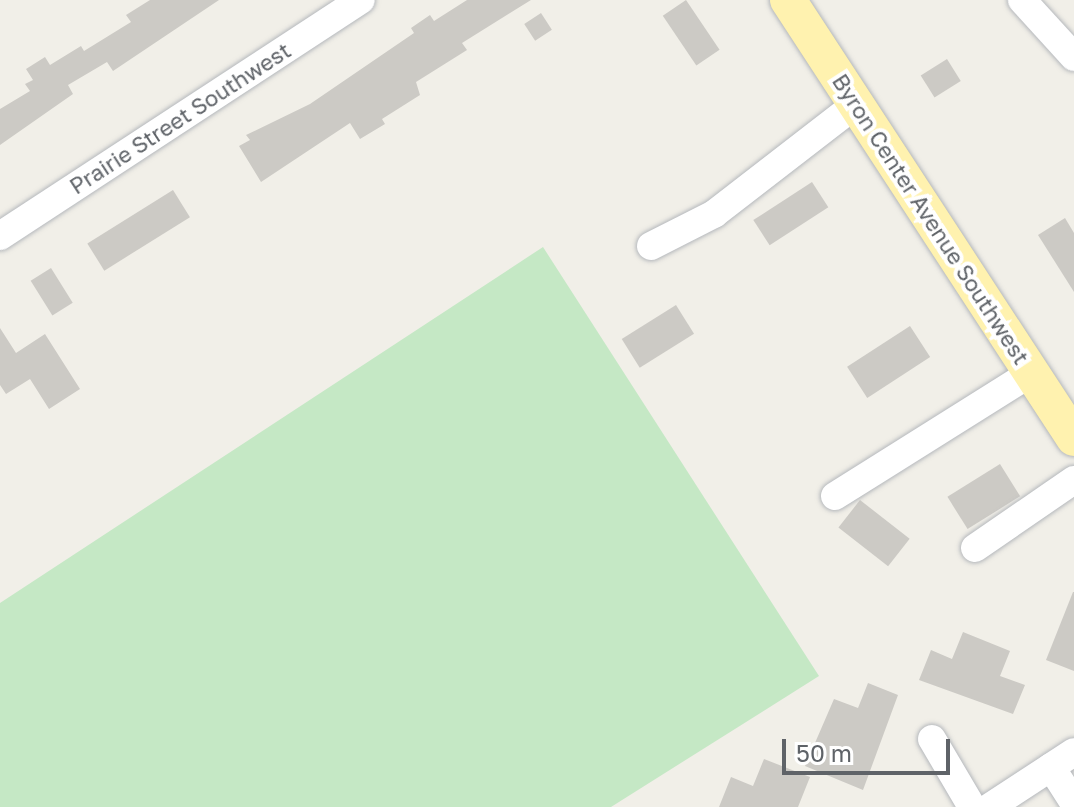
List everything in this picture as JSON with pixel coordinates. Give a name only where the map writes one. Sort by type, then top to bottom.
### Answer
[{"type":"main road","name":"Byron Center Avenue Southwest","points":[[788,0],[1074,438]]},
{"type":"street","name":"Prairie Street Southwest","points":[[0,236],[361,0]]},
{"type":"street","points":[[1022,0],[1074,57]]},
{"type":"street","points":[[651,246],[714,214],[855,105]]},
{"type":"street","points":[[835,496],[1031,373]]},
{"type":"street","points":[[975,548],[1074,480]]},
{"type":"street","points":[[932,739],[972,807]]},
{"type":"street","points":[[990,807],[1063,760],[1074,803]]},
{"type":"green space","points":[[543,247],[819,676],[611,807],[0,807],[0,603]]},
{"type":"building","points":[[150,0],[219,0],[113,71],[107,62],[68,85],[73,94],[0,145],[0,109],[30,91],[25,84],[33,80],[26,69],[45,57],[50,65],[81,46],[84,51],[131,22],[126,15]]},
{"type":"building","points":[[467,0],[531,0],[462,43],[467,50],[416,82],[420,95],[382,119],[385,124],[360,139],[350,123],[261,182],[239,146],[250,140],[246,135],[310,104],[414,33],[411,28],[430,15],[434,21]]},
{"type":"building","points":[[686,0],[720,50],[696,65],[663,16]]},
{"type":"building","points":[[541,13],[552,30],[535,41],[524,24]]},
{"type":"building","points":[[947,59],[961,81],[934,97],[921,75]]},
{"type":"building","points":[[812,182],[828,207],[770,245],[753,220]]},
{"type":"building","points":[[173,190],[190,217],[104,271],[87,244]]},
{"type":"building","points":[[1065,218],[1074,233],[1074,292],[1038,235]]},
{"type":"building","points":[[51,268],[73,303],[52,315],[31,281]]},
{"type":"building","points":[[676,305],[694,334],[640,368],[622,339]]},
{"type":"building","points":[[910,326],[930,357],[867,398],[847,367]]},
{"type":"building","points":[[0,328],[16,353],[45,334],[80,389],[49,409],[30,379],[6,394],[0,385]]},
{"type":"building","points":[[1000,464],[1020,496],[968,529],[947,497]]},
{"type":"building","points":[[860,500],[910,539],[888,566],[838,528]]},
{"type":"building","points":[[1074,592],[1074,671],[1046,660]]},
{"type":"building","points":[[963,632],[1010,651],[1000,676],[1025,685],[1013,714],[919,680],[931,650],[952,659]]},
{"type":"building","points":[[868,683],[898,695],[863,790],[805,766],[834,699],[858,708]]},
{"type":"building","points":[[764,759],[810,777],[798,807],[719,807],[731,777],[753,786]]}]
